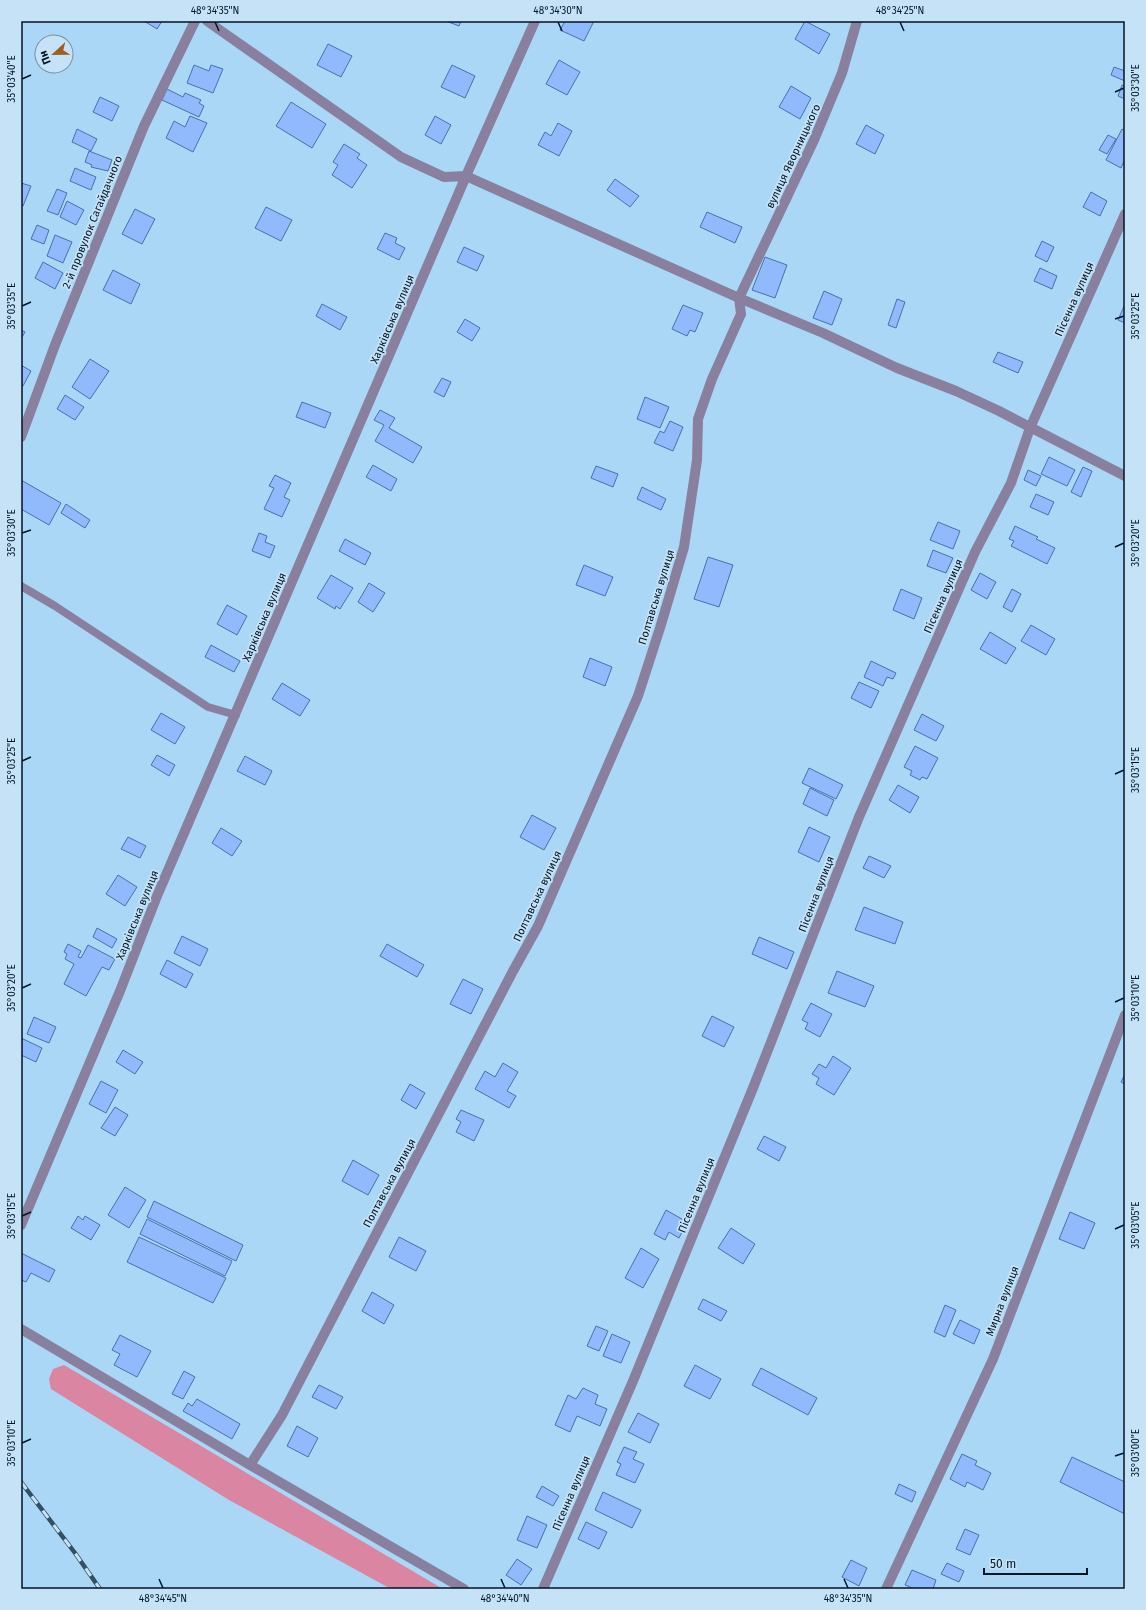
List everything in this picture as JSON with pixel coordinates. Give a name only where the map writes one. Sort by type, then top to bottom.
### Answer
[{"type":"street","name":"2-й провулок Сагайдачного","points":[[21,437],[58,338],[144,126],[195,21]]},
{"type":"street","points":[[207,21],[401,157],[444,177],[466,176],[740,298],[823,333],[897,368],[956,391],[1125,476]]},
{"type":"street","name":"Харківська вулиця","points":[[21,1224],[120,991],[157,896],[236,715],[466,176],[535,21]]},
{"type":"street","name":"вулиця Яворницького","points":[[740,298],[814,140],[842,73],[857,21]]},
{"type":"street","name":"Пісенна вулиця","points":[[543,1589],[633,1381],[741,1117],[859,817],[975,552],[1011,483],[1030,428],[1125,214]]},
{"type":"street","name":"Полтавська вулиця","points":[[250,1465],[282,1415],[538,926],[638,696],[684,547],[697,460],[698,419],[712,379],[741,314],[740,298]]},
{"type":"street","name":"Мирна вулиця","points":[[886,1589],[993,1359],[1125,1015]]},
{"type":"street","points":[[21,1329],[250,1465],[464,1589]]},
{"type":"lane","points":[[21,586],[55,606],[208,707],[236,715]]},
{"type":"shaded area","points":[[64,1365],[443,1589],[391,1589],[229,1500],[51,1389],[49,1379],[53,1369]]},
{"type":"building","points":[[144,21],[162,21],[157,29]]},
{"type":"building","points":[[446,21],[461,21],[459,26]]},
{"type":"building","points":[[565,21],[594,21],[584,41],[560,30]]},
{"type":"building","points":[[805,21],[830,34],[819,54],[795,39]]},
{"type":"building","points":[[328,44],[352,56],[341,77],[317,65]]},
{"type":"building","points":[[559,60],[580,72],[567,95],[546,84]]},
{"type":"building","points":[[194,65],[209,71],[211,65],[223,69],[213,93],[187,83]]},
{"type":"building","points":[[452,65],[475,76],[465,98],[441,87]]},
{"type":"building","points":[[1114,67],[1125,71],[1125,81],[1111,75]]},
{"type":"building","points":[[1122,85],[1125,86],[1125,99],[1118,96]]},
{"type":"building","points":[[791,86],[811,98],[800,119],[779,107]]},
{"type":"building","points":[[167,89],[183,97],[185,93],[201,100],[199,103],[204,106],[199,117],[162,100]]},
{"type":"building","points":[[100,97],[119,106],[112,121],[93,112]]},
{"type":"building","points":[[291,102],[326,124],[312,148],[276,126]]},
{"type":"building","points":[[190,116],[207,123],[193,152],[166,138],[174,121],[185,127]]},
{"type":"building","points":[[435,116],[451,125],[441,144],[425,135]]},
{"type":"building","points":[[558,123],[572,131],[559,156],[538,145],[545,132],[551,136]]},
{"type":"building","points":[[866,125],[884,135],[875,154],[856,144]]},
{"type":"building","points":[[77,129],[97,139],[91,151],[72,142]]},
{"type":"building","points":[[1122,129],[1125,131],[1125,159],[1121,168],[1106,160]]},
{"type":"building","points":[[1108,135],[1116,139],[1107,154],[1099,150]]},
{"type":"building","points":[[344,144],[360,154],[357,158],[367,165],[352,188],[332,175],[338,165],[333,162]]},
{"type":"building","points":[[89,151],[112,160],[108,171],[91,167],[92,165],[85,162]]},
{"type":"building","points":[[75,168],[96,177],[91,190],[70,181]]},
{"type":"building","points":[[615,179],[639,196],[630,207],[607,190]]},
{"type":"building","points":[[21,183],[31,186],[23,206],[21,206]]},
{"type":"building","points":[[57,189],[67,193],[58,215],[47,211]]},
{"type":"building","points":[[1091,192],[1107,201],[1100,216],[1083,207]]},
{"type":"building","points":[[67,201],[84,210],[76,225],[60,217]]},
{"type":"building","points":[[266,207],[292,220],[281,241],[255,228]]},
{"type":"building","points":[[135,209],[155,219],[142,244],[122,234]]},
{"type":"building","points":[[707,212],[742,227],[735,243],[700,227]]},
{"type":"building","points":[[37,225],[49,230],[44,244],[31,239]]},
{"type":"building","points":[[385,233],[397,238],[395,243],[405,248],[399,260],[377,249]]},
{"type":"building","points":[[55,235],[72,242],[63,263],[47,256]]},
{"type":"building","points":[[1042,241],[1054,247],[1047,262],[1035,256]]},
{"type":"building","points":[[464,247],[484,256],[477,271],[457,262]]},
{"type":"building","points":[[765,257],[787,265],[775,298],[752,290]]},
{"type":"building","points":[[43,262],[63,273],[55,289],[35,278]]},
{"type":"building","points":[[1040,268],[1057,276],[1052,289],[1034,281]]},
{"type":"building","points":[[113,270],[140,284],[131,304],[103,290]]},
{"type":"building","points":[[824,291],[842,299],[832,325],[813,318]]},
{"type":"building","points":[[897,299],[905,302],[896,328],[888,325]]},
{"type":"building","points":[[322,304],[347,317],[340,330],[316,316]]},
{"type":"building","points":[[1125,304],[1125,323],[1118,320]]},
{"type":"building","points":[[683,305],[703,313],[695,332],[690,330],[687,336],[672,329]]},
{"type":"building","points":[[465,319],[480,328],[472,341],[457,332]]},
{"type":"building","points":[[21,330],[25,332],[21,339]]},
{"type":"building","points":[[998,352],[1023,362],[1018,373],[993,362]]},
{"type":"building","points":[[90,359],[109,371],[90,399],[72,387]]},
{"type":"building","points":[[21,365],[31,371],[23,386],[21,385]]},
{"type":"building","points":[[442,378],[451,382],[444,397],[434,392]]},
{"type":"building","points":[[65,395],[84,407],[75,420],[57,409]]},
{"type":"building","points":[[645,397],[669,407],[660,428],[637,419]]},
{"type":"building","points":[[302,402],[331,413],[325,428],[296,417]]},
{"type":"building","points":[[380,410],[395,418],[389,428],[422,447],[413,463],[375,441],[384,425],[374,420]]},
{"type":"building","points":[[670,421],[683,427],[673,451],[654,443],[660,431],[664,433]]},
{"type":"building","points":[[1049,457],[1075,470],[1067,486],[1041,474]]},
{"type":"building","points":[[373,465],[397,479],[391,491],[366,477]]},
{"type":"building","points":[[596,466],[618,474],[613,487],[591,478]]},
{"type":"building","points":[[1083,467],[1092,471],[1081,497],[1071,492]]},
{"type":"building","points":[[1028,470],[1041,476],[1036,486],[1024,480]]},
{"type":"building","points":[[275,475],[291,483],[284,497],[290,500],[282,517],[264,509],[274,488],[269,486]]},
{"type":"building","points":[[21,480],[61,503],[49,525],[21,509]]},
{"type":"building","points":[[642,487],[666,499],[661,510],[637,499]]},
{"type":"building","points":[[1036,494],[1054,502],[1048,515],[1030,507]]},
{"type":"building","points":[[66,504],[90,520],[85,528],[61,513]]},
{"type":"building","points":[[938,522],[960,531],[953,549],[930,540]]},
{"type":"building","points":[[1015,526],[1038,537],[1036,539],[1055,548],[1047,564],[1011,546],[1014,541],[1009,539]]},
{"type":"building","points":[[259,533],[267,536],[265,542],[275,546],[270,558],[252,551]]},
{"type":"building","points":[[345,539],[371,553],[365,565],[339,551]]},
{"type":"building","points":[[933,550],[953,558],[946,573],[927,566]]},
{"type":"building","points":[[708,557],[733,565],[719,607],[694,599]]},
{"type":"building","points":[[584,565],[613,577],[605,596],[576,585]]},
{"type":"building","points":[[980,573],[996,582],[987,599],[971,590]]},
{"type":"building","points":[[331,575],[353,588],[340,609],[336,606],[335,609],[317,598]]},
{"type":"building","points":[[369,583],[385,593],[373,612],[358,602]]},
{"type":"building","points":[[901,589],[922,598],[914,619],[893,610]]},
{"type":"building","points":[[1012,589],[1021,594],[1012,612],[1003,607]]},
{"type":"building","points":[[227,605],[247,616],[237,635],[217,624]]},
{"type":"building","points":[[1031,625],[1055,639],[1046,655],[1021,641]]},
{"type":"building","points":[[990,632],[1016,648],[1006,664],[980,649]]},
{"type":"building","points":[[211,645],[240,661],[234,672],[205,657]]},
{"type":"building","points":[[590,658],[612,667],[605,686],[583,677]]},
{"type":"building","points":[[871,661],[896,673],[893,679],[887,677],[883,686],[864,677]]},
{"type":"building","points":[[859,682],[879,691],[871,708],[851,698]]},
{"type":"building","points":[[282,683],[310,700],[300,716],[272,699]]},
{"type":"building","points":[[161,713],[185,727],[175,744],[151,730]]},
{"type":"building","points":[[922,714],[944,726],[936,741],[914,730]]},
{"type":"building","points":[[915,746],[938,758],[927,779],[922,777],[920,780],[910,775],[912,771],[904,767]]},
{"type":"building","points":[[157,755],[175,765],[169,776],[151,765]]},
{"type":"building","points":[[245,756],[272,771],[265,785],[237,771]]},
{"type":"building","points":[[809,768],[843,785],[836,799],[802,783]]},
{"type":"building","points":[[898,785],[919,797],[910,813],[889,800]]},
{"type":"building","points":[[810,788],[834,800],[827,816],[803,804]]},
{"type":"building","points":[[532,815],[556,828],[544,850],[520,837]]},
{"type":"building","points":[[809,827],[830,837],[819,862],[798,852]]},
{"type":"building","points":[[221,828],[242,841],[232,856],[212,843]]},
{"type":"building","points":[[128,837],[146,846],[140,858],[121,849]]},
{"type":"building","points":[[869,856],[891,866],[884,878],[863,868]]},
{"type":"building","points":[[118,875],[137,887],[125,906],[106,894]]},
{"type":"building","points":[[864,907],[903,922],[895,944],[855,930]]},
{"type":"building","points":[[97,928],[117,939],[112,948],[93,937]]},
{"type":"building","points":[[182,936],[208,949],[200,966],[174,953]]},
{"type":"building","points":[[759,937],[794,952],[787,969],[752,954]]},
{"type":"building","points":[[68,944],[81,951],[78,957],[81,958],[88,945],[115,959],[109,970],[102,967],[86,996],[64,984],[74,964],[65,959],[67,954],[64,952]]},
{"type":"building","points":[[387,944],[424,965],[417,977],[380,956]]},
{"type":"building","points":[[167,960],[193,974],[186,988],[160,974]]},
{"type":"building","points":[[837,971],[874,986],[865,1007],[828,993]]},
{"type":"building","points":[[463,979],[483,989],[471,1014],[450,1004]]},
{"type":"building","points":[[811,1003],[832,1014],[820,1037],[805,1029],[808,1023],[802,1020]]},
{"type":"building","points":[[712,1016],[734,1027],[724,1047],[702,1036]]},
{"type":"building","points":[[34,1017],[56,1027],[49,1043],[27,1034]]},
{"type":"building","points":[[21,1038],[42,1048],[36,1062],[21,1055]]},
{"type":"building","points":[[123,1050],[143,1062],[135,1074],[116,1062]]},
{"type":"building","points":[[833,1056],[851,1068],[834,1095],[816,1084],[819,1078],[812,1074],[819,1064],[826,1068]]},
{"type":"building","points":[[503,1063],[518,1072],[507,1091],[516,1096],[509,1108],[475,1089],[485,1071],[495,1077]]},
{"type":"building","points":[[1125,1074],[1125,1084],[1121,1082]]},
{"type":"building","points":[[101,1081],[118,1090],[106,1113],[89,1104]]},
{"type":"building","points":[[410,1084],[425,1093],[416,1109],[401,1100]]},
{"type":"building","points":[[115,1107],[128,1115],[115,1136],[101,1128]]},
{"type":"building","points":[[461,1110],[484,1120],[474,1141],[456,1132],[461,1122],[456,1119]]},
{"type":"building","points":[[764,1136],[786,1147],[779,1161],[757,1149]]},
{"type":"building","points":[[353,1160],[379,1175],[368,1195],[342,1181]]},
{"type":"building","points":[[125,1187],[146,1200],[129,1228],[108,1215]]},
{"type":"building","points":[[154,1201],[243,1245],[236,1261],[147,1217]]},
{"type":"building","points":[[666,1210],[687,1222],[679,1238],[669,1232],[665,1240],[654,1234]]},
{"type":"building","points":[[1070,1212],[1095,1223],[1084,1249],[1059,1239]]},
{"type":"building","points":[[78,1216],[83,1220],[85,1216],[100,1225],[91,1240],[71,1228]]},
{"type":"building","points":[[147,1219],[232,1261],[225,1276],[140,1234]]},
{"type":"building","points":[[731,1228],[755,1244],[743,1264],[718,1248]]},
{"type":"building","points":[[139,1237],[226,1278],[213,1303],[127,1262]]},
{"type":"building","points":[[399,1237],[426,1251],[416,1271],[389,1257]]},
{"type":"building","points":[[641,1248],[659,1259],[643,1288],[625,1278]]},
{"type":"building","points":[[21,1253],[55,1270],[49,1282],[31,1273],[26,1282],[21,1280]]},
{"type":"building","points":[[372,1292],[394,1305],[384,1324],[362,1311]]},
{"type":"building","points":[[703,1299],[727,1311],[721,1321],[698,1309]]},
{"type":"building","points":[[945,1305],[956,1310],[945,1337],[934,1332]]},
{"type":"building","points":[[960,1320],[980,1330],[974,1344],[953,1334]]},
{"type":"building","points":[[596,1326],[608,1331],[599,1351],[587,1346]]},
{"type":"building","points":[[612,1334],[630,1342],[621,1363],[603,1356]]},
{"type":"building","points":[[120,1335],[151,1351],[137,1377],[114,1365],[120,1354],[112,1350]]},
{"type":"building","points":[[695,1365],[721,1379],[710,1399],[684,1386]]},
{"type":"building","points":[[761,1368],[817,1398],[808,1415],[752,1385]]},
{"type":"building","points":[[184,1371],[195,1377],[183,1399],[172,1394]]},
{"type":"building","points":[[319,1385],[343,1397],[336,1409],[312,1397]]},
{"type":"building","points":[[583,1388],[598,1395],[595,1404],[607,1409],[600,1426],[577,1416],[570,1432],[555,1425],[568,1395],[576,1399]]},
{"type":"building","points":[[197,1399],[240,1424],[232,1439],[183,1411],[188,1403],[192,1406]]},
{"type":"building","points":[[638,1413],[659,1424],[650,1443],[628,1432]]},
{"type":"building","points":[[297,1426],[318,1438],[308,1457],[287,1446]]},
{"type":"building","points":[[624,1447],[637,1452],[633,1459],[644,1464],[635,1483],[616,1475],[621,1464],[617,1462]]},
{"type":"building","points":[[962,1454],[977,1461],[975,1465],[991,1473],[983,1490],[967,1482],[965,1487],[950,1479]]},
{"type":"building","points":[[1072,1457],[1125,1482],[1125,1514],[1060,1482]]},
{"type":"building","points":[[899,1484],[916,1492],[912,1502],[895,1494]]},
{"type":"building","points":[[542,1486],[559,1496],[553,1506],[536,1497]]},
{"type":"building","points":[[603,1492],[641,1510],[632,1528],[595,1510]]},
{"type":"building","points":[[527,1516],[547,1525],[537,1548],[517,1540]]},
{"type":"building","points":[[586,1522],[607,1532],[599,1549],[578,1539]]},
{"type":"building","points":[[965,1529],[979,1535],[970,1555],[956,1549]]},
{"type":"building","points":[[517,1559],[532,1569],[521,1585],[506,1575]]},
{"type":"building","points":[[851,1560],[867,1568],[859,1586],[842,1577]]},
{"type":"building","points":[[947,1563],[964,1571],[959,1582],[941,1574]]},
{"type":"building","points":[[912,1570],[936,1580],[933,1589],[915,1589],[905,1585]]},
{"type":"railway","points":[[21,1482],[75,1553],[100,1589]]}]
